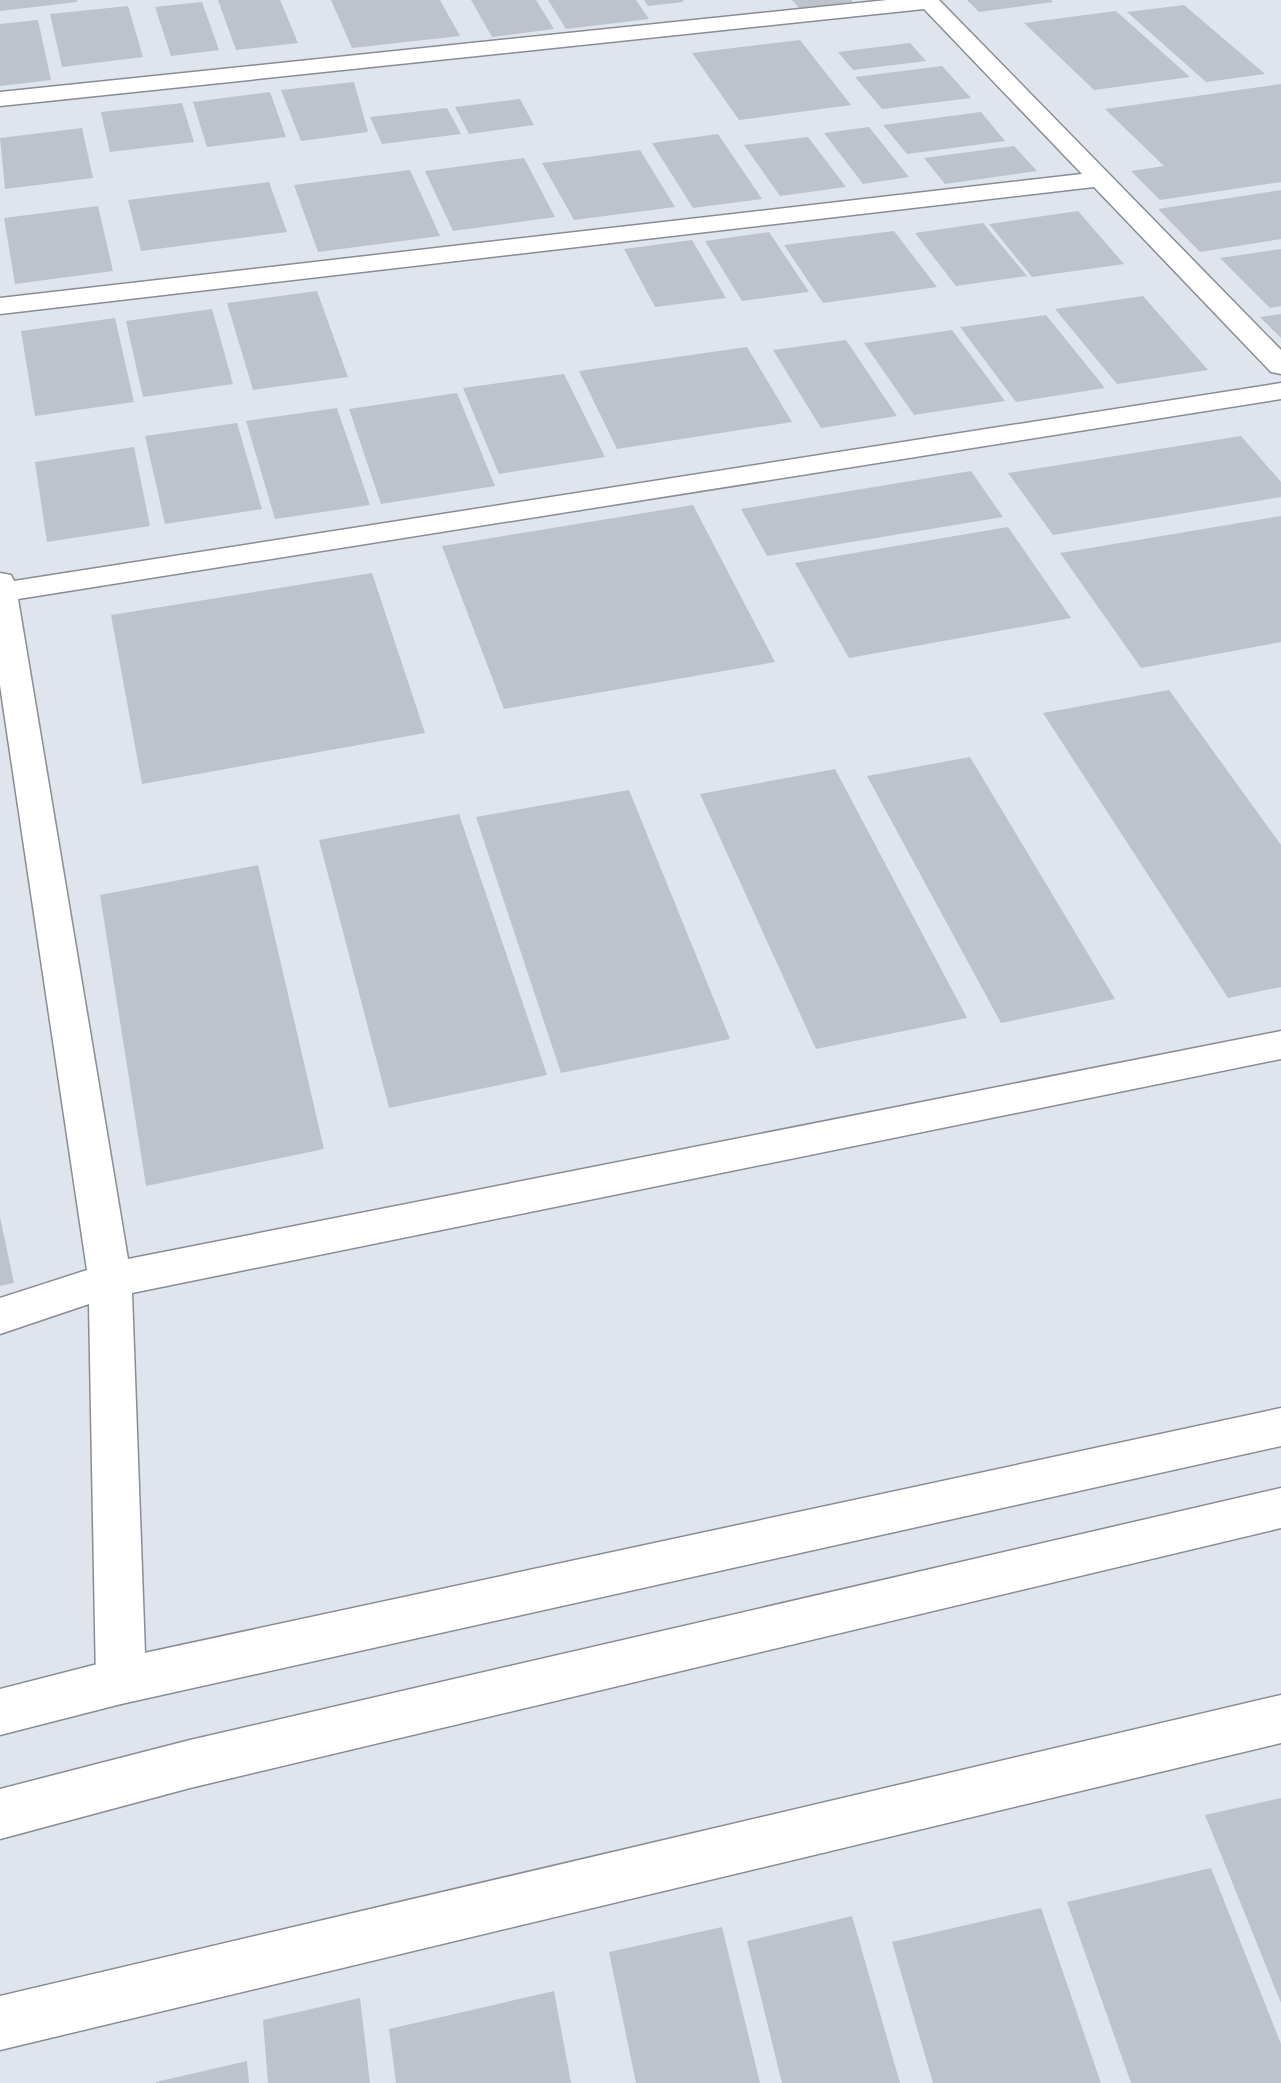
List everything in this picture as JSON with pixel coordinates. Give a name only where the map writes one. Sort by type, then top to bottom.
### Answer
[{"type":"main road","points":[[0,99],[928,1],[1281,366]]},
{"type":"main road","points":[[0,306],[1100,179]]},
{"type":"main road","points":[[121,1681],[110,1280],[1,587],[1281,391]]},
{"type":"main road","points":[[0,1316],[110,1280],[1281,1045]]},
{"type":"main road","points":[[0,1712],[121,1681],[1281,1427]]},
{"type":"main road","points":[[0,1814],[204,1760],[1281,1508]]},
{"type":"main road","points":[[0,2023],[1281,1719]]},
{"type":"building","points":[[0,0],[77,0],[77,2],[0,11]]},
{"type":"building","points":[[218,0],[280,0],[298,43],[236,50]]},
{"type":"building","points":[[331,0],[440,0],[460,36],[352,48]]},
{"type":"building","points":[[471,0],[536,0],[554,29],[492,37]]},
{"type":"building","points":[[548,0],[636,0],[649,19],[566,29]]},
{"type":"building","points":[[644,0],[683,0],[683,2],[648,6]]},
{"type":"building","points":[[792,0],[852,0],[852,2],[799,8]]},
{"type":"building","points":[[967,0],[1051,0],[1053,2],[979,12]]},
{"type":"building","points":[[202,2],[219,50],[171,56],[155,7]]},
{"type":"building","points":[[1184,5],[1265,74],[1206,82],[1127,12]]},
{"type":"building","points":[[128,6],[143,57],[62,67],[50,14]]},
{"type":"building","points":[[1116,11],[1190,77],[1094,90],[1024,23]]},
{"type":"building","points":[[38,20],[51,80],[0,86],[0,24]]},
{"type":"building","points":[[800,40],[851,105],[739,120],[692,53]]},
{"type":"building","points":[[910,43],[926,61],[853,70],[838,52]]},
{"type":"building","points":[[942,66],[971,98],[882,109],[855,77]]},
{"type":"building","points":[[354,82],[368,132],[301,141],[281,90]]},
{"type":"building","points":[[1281,84],[1281,182],[1160,200],[1131,171],[1164,166],[1105,109]]},
{"type":"building","points":[[270,92],[286,137],[207,147],[193,102]]},
{"type":"building","points":[[520,99],[534,125],[469,134],[455,107]]},
{"type":"building","points":[[182,103],[194,142],[110,152],[101,112]]},
{"type":"building","points":[[447,108],[461,134],[382,144],[370,117]]},
{"type":"building","points":[[981,112],[1005,141],[907,154],[883,125]]},
{"type":"building","points":[[869,127],[909,177],[863,184],[824,133]]},
{"type":"building","points":[[82,128],[93,178],[5,189],[0,138]]},
{"type":"building","points":[[718,134],[762,199],[693,208],[652,143]]},
{"type":"building","points":[[808,137],[846,187],[780,196],[744,145]]},
{"type":"building","points":[[1014,146],[1037,171],[945,184],[924,158]]},
{"type":"building","points":[[640,150],[675,207],[574,220],[542,163]]},
{"type":"building","points":[[524,158],[555,217],[453,231],[425,171]]},
{"type":"building","points":[[410,170],[440,236],[318,252],[294,185]]},
{"type":"building","points":[[269,182],[287,232],[141,251],[128,200]]},
{"type":"building","points":[[1281,190],[1281,239],[1200,252],[1158,209]]},
{"type":"building","points":[[98,206],[113,271],[15,284],[4,218]]},
{"type":"building","points":[[1078,211],[1124,264],[1032,277],[989,224]]},
{"type":"building","points":[[983,223],[1027,276],[956,286],[915,233]]},
{"type":"building","points":[[894,231],[937,287],[823,303],[784,245]]},
{"type":"building","points":[[769,232],[809,292],[742,301],[705,241]]},
{"type":"building","points":[[692,240],[726,298],[655,307],[624,249]]},
{"type":"building","points":[[1281,249],[1281,306],[1270,308],[1220,258]]},
{"type":"building","points":[[317,291],[348,377],[253,390],[227,303]]},
{"type":"building","points":[[1143,296],[1208,370],[1117,384],[1055,309]]},
{"type":"building","points":[[212,309],[233,384],[143,397],[126,321]]},
{"type":"building","points":[[1281,314],[1281,338],[1260,317]]},
{"type":"building","points":[[1046,315],[1105,388],[1016,402],[960,327]]},
{"type":"building","points":[[115,318],[134,402],[35,416],[21,331]]},
{"type":"building","points":[[952,330],[1005,401],[914,415],[864,343]]},
{"type":"building","points":[[846,340],[897,416],[821,428],[773,350]]},
{"type":"building","points":[[747,347],[792,422],[617,449],[579,371]]},
{"type":"building","points":[[564,374],[605,457],[499,474],[463,388]]},
{"type":"building","points":[[457,393],[495,486],[381,504],[349,409]]},
{"type":"building","points":[[337,408],[370,505],[275,519],[246,421]]},
{"type":"building","points":[[237,423],[262,509],[165,524],[145,436]]},
{"type":"building","points":[[1241,436],[1281,482],[1281,497],[1053,535],[1008,473]]},
{"type":"building","points":[[134,447],[150,526],[47,542],[35,462]]},
{"type":"building","points":[[971,471],[1003,517],[767,556],[741,509]]},
{"type":"building","points":[[693,505],[775,662],[504,709],[442,546]]},
{"type":"building","points":[[1281,516],[1281,642],[1141,668],[1060,553]]},
{"type":"building","points":[[1008,527],[1071,618],[849,658],[795,563]]},
{"type":"building","points":[[372,573],[425,733],[142,784],[111,615]]},
{"type":"building","points":[[1169,690],[1281,845],[1281,987],[1228,998],[1043,713]]},
{"type":"building","points":[[970,757],[1115,999],[1001,1023],[867,776]]},
{"type":"building","points":[[835,769],[967,1018],[816,1049],[700,794]]},
{"type":"building","points":[[629,790],[730,1039],[561,1073],[476,817]]},
{"type":"building","points":[[459,814],[547,1075],[389,1108],[319,840]]},
{"type":"building","points":[[258,865],[324,1149],[146,1186],[100,895]]},
{"type":"building","points":[[0,1217],[14,1283],[0,1286]]},
{"type":"building","points":[[1281,1798],[1281,2003],[1205,1815]]},
{"type":"building","points":[[1211,1868],[1281,2044],[1281,2083],[1131,2083],[1067,1902]]},
{"type":"building","points":[[1041,1908],[1101,2083],[933,2083],[892,1942]]},
{"type":"building","points":[[852,1916],[900,2083],[782,2083],[747,1941]]},
{"type":"building","points":[[722,1927],[760,2083],[636,2083],[609,1952]]},
{"type":"building","points":[[554,1991],[571,2083],[396,2083],[389,2029]]},
{"type":"building","points":[[360,1998],[370,2083],[268,2083],[263,2020]]},
{"type":"building","points":[[247,2061],[249,2083],[156,2083],[156,2082]]}]
